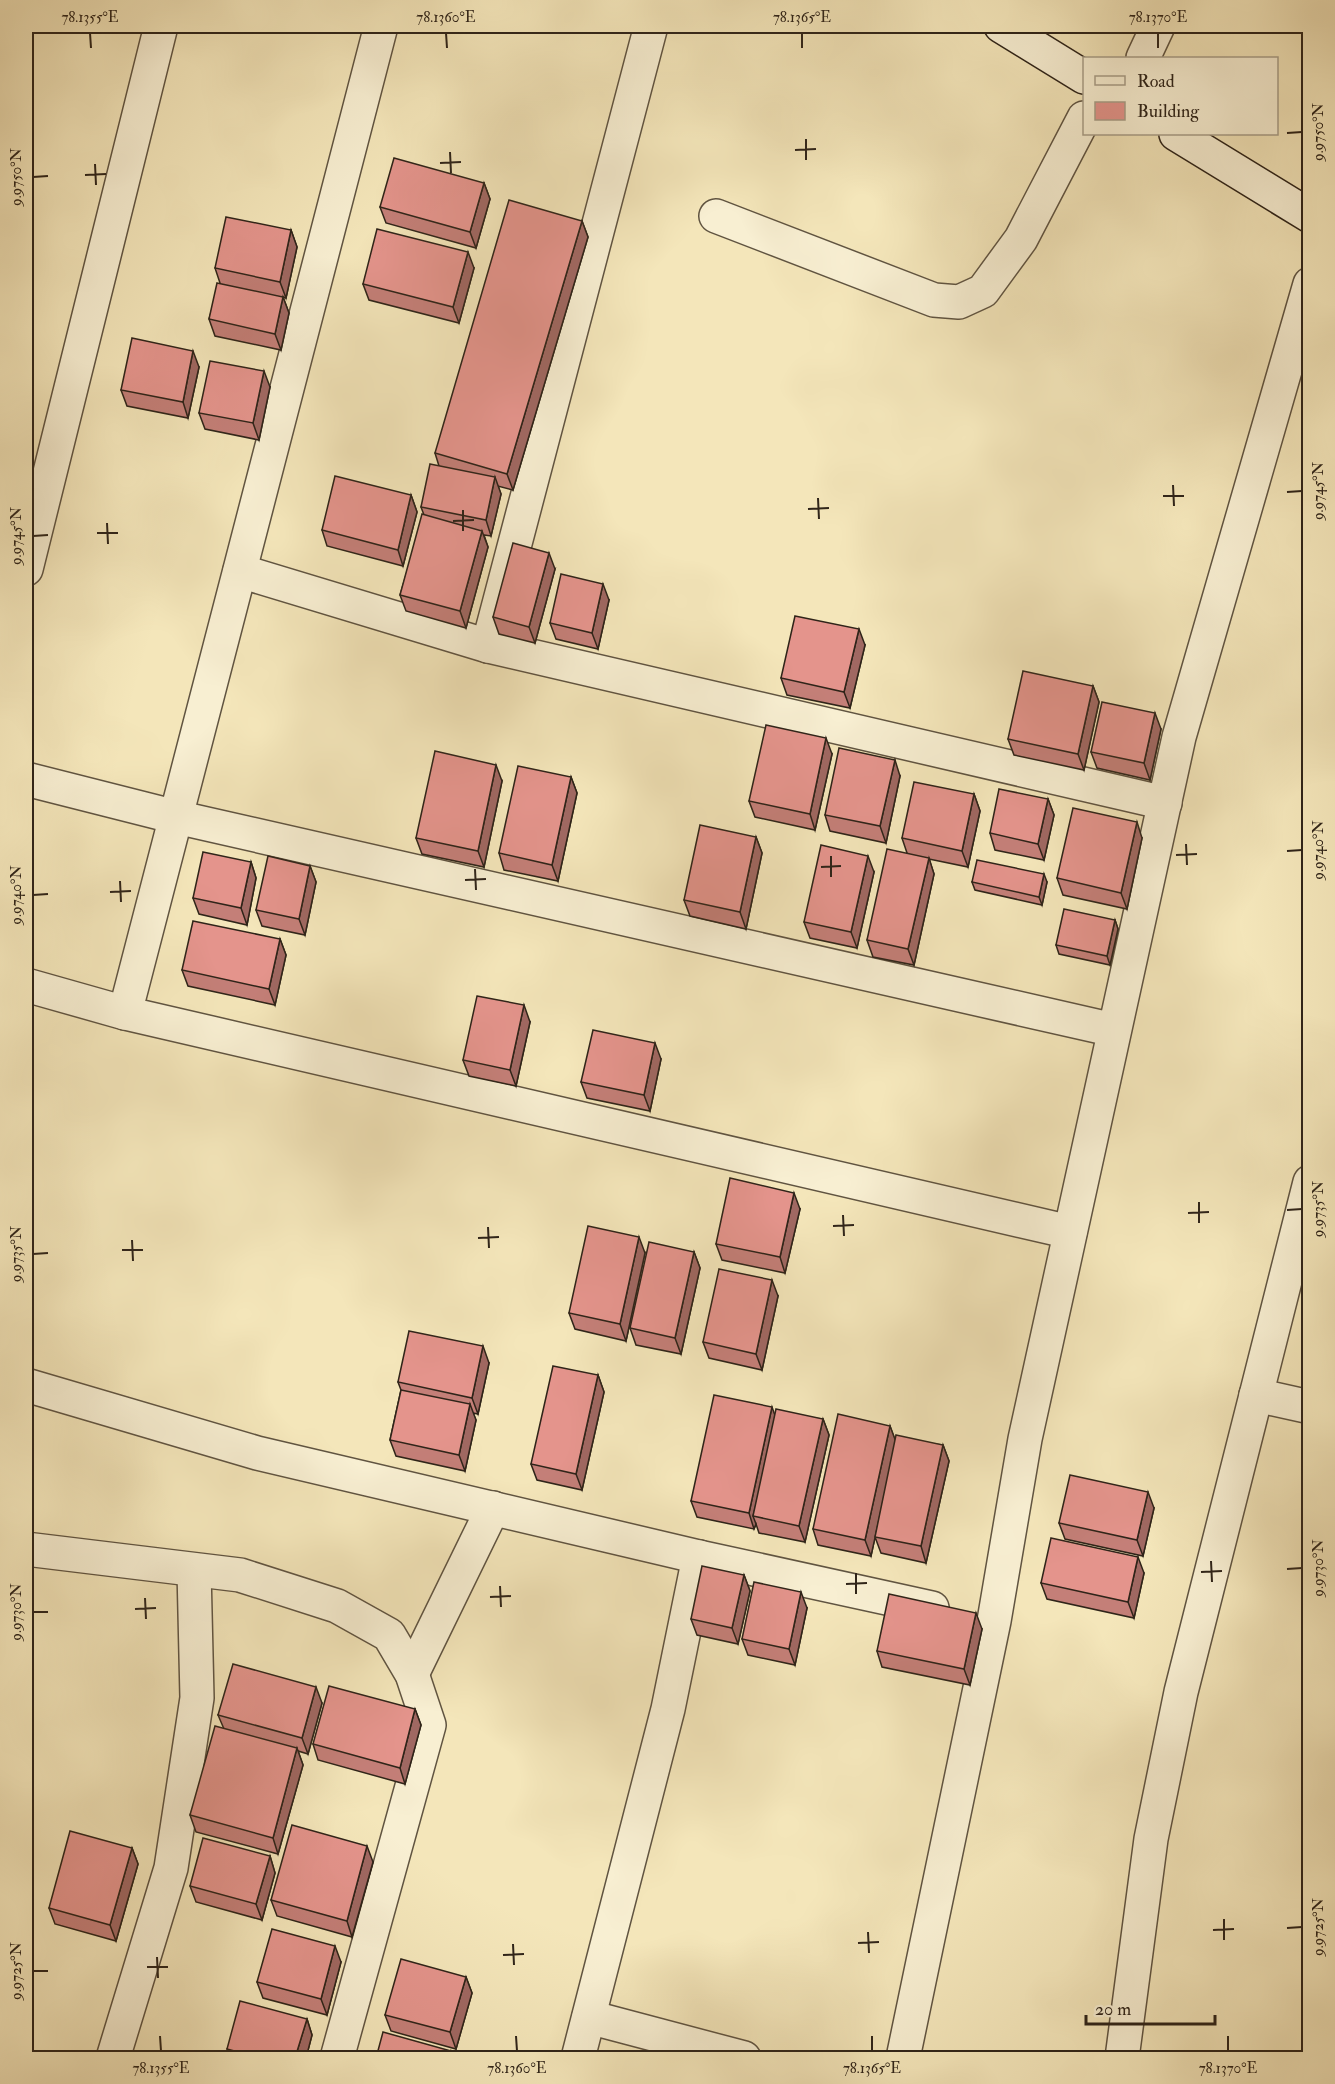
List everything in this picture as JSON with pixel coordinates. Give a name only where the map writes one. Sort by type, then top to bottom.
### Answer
[{"type":"street","points":[[26,569],[161,26]]},
{"type":"street","points":[[125,1013],[381,26]]},
{"type":"street","points":[[488,646],[651,26]]},
{"type":"street","points":[[1001,26],[1083,76]]},
{"type":"street","points":[[1143,57],[1158,26]]},
{"type":"street","points":[[716,216],[934,300],[959,302],[983,291],[1021,239],[1083,120]]},
{"type":"street","points":[[1178,135],[1310,216]]},
{"type":"street","points":[[903,2058],[994,1621],[1025,1439],[1179,737],[1310,284]]},
{"type":"street","points":[[240,571],[488,646],[1165,803]]},
{"type":"street","points":[[26,779],[176,817],[1114,1030]]},
{"type":"street","points":[[26,985],[125,1013],[1070,1232]]},
{"type":"street","points":[[1122,2058],[1151,1839],[1169,1748],[1186,1669],[1308,1190]]},
{"type":"street","points":[[26,1384],[256,1452],[699,1557],[994,1621]]},
{"type":"street","points":[[1256,1395],[1310,1407]]},
{"type":"street","points":[[412,1674],[493,1508]]},
{"type":"street","points":[[26,1549],[240,1575],[337,1606],[389,1635],[412,1674],[429,1725],[337,2058]]},
{"type":"street","points":[[578,2058],[668,1710],[699,1557]]},
{"type":"street","points":[[113,2058],[171,1868],[197,1698],[194,1570]]},
{"type":"street","points":[[589,2017],[744,2058]]},
{"type":"building","points":[[394,158],[484,183],[470,232],[380,207]]},
{"type":"building","points":[[509,200],[582,221],[507,474],[435,453]]},
{"type":"building","points":[[226,217],[291,230],[280,282],[215,268]]},
{"type":"building","points":[[377,229],[468,252],[453,307],[363,284]]},
{"type":"building","points":[[217,283],[283,297],[275,334],[209,319]]},
{"type":"building","points":[[132,338],[193,351],[183,402],[121,390]]},
{"type":"building","points":[[210,361],[264,371],[253,423],[199,413]]},
{"type":"building","points":[[430,464],[495,477],[486,520],[421,507]]},
{"type":"building","points":[[335,476],[411,495],[398,550],[322,530]]},
{"type":"building","points":[[422,514],[482,531],[460,611],[400,595]]},
{"type":"building","points":[[513,543],[549,553],[529,627],[493,617]]},
{"type":"building","points":[[561,574],[603,584],[592,633],[550,623]]},
{"type":"building","points":[[795,616],[859,629],[844,692],[781,678]]},
{"type":"building","points":[[1023,671],[1093,686],[1078,754],[1008,739]]},
{"type":"building","points":[[1102,702],[1155,713],[1144,763],[1091,752]]},
{"type":"building","points":[[766,725],[826,738],[810,814],[749,801]]},
{"type":"building","points":[[839,748],[895,760],[880,826],[825,815]]},
{"type":"building","points":[[435,751],[496,765],[478,851],[416,838]]},
{"type":"building","points":[[518,766],[571,777],[552,865],[499,853]]},
{"type":"building","points":[[914,782],[974,794],[962,851],[902,838]]},
{"type":"building","points":[[999,789],[1048,799],[1038,844],[990,833]]},
{"type":"building","points":[[1073,808],[1137,822],[1121,893],[1057,878]]},
{"type":"building","points":[[700,825],[756,837],[740,912],[684,900]]},
{"type":"building","points":[[821,845],[868,856],[851,932],[804,922]]},
{"type":"building","points":[[887,849],[929,858],[908,949],[867,940]]},
{"type":"building","points":[[203,852],[251,862],[241,908],[193,898]]},
{"type":"building","points":[[268,856],[310,866],[299,919],[256,910]]},
{"type":"building","points":[[977,860],[1044,874],[1039,897],[972,882]]},
{"type":"building","points":[[1064,909],[1115,920],[1107,956],[1056,945]]},
{"type":"building","points":[[193,921],[280,939],[269,989],[182,970]]},
{"type":"building","points":[[477,996],[524,1005],[510,1070],[463,1060]]},
{"type":"building","points":[[593,1030],[655,1043],[644,1095],[581,1082]]},
{"type":"building","points":[[730,1178],[794,1193],[780,1257],[716,1244]]},
{"type":"building","points":[[588,1226],[639,1237],[620,1324],[569,1313]]},
{"type":"building","points":[[649,1242],[694,1252],[675,1338],[630,1328]]},
{"type":"building","points":[[719,1269],[772,1280],[756,1354],[703,1342]]},
{"type":"building","points":[[409,1331],[483,1346],[472,1398],[398,1382]]},
{"type":"building","points":[[553,1366],[598,1375],[576,1474],[531,1464]]},
{"type":"building","points":[[401,1390],[470,1404],[459,1455],[390,1440]]},
{"type":"building","points":[[714,1395],[772,1407],[749,1513],[691,1501]]},
{"type":"building","points":[[776,1409],[823,1419],[799,1526],[753,1516]]},
{"type":"building","points":[[838,1414],[890,1426],[865,1540],[813,1529]]},
{"type":"building","points":[[896,1435],[943,1445],[921,1546],[875,1537]]},
{"type":"building","points":[[1070,1475],[1148,1492],[1137,1540],[1059,1523]]},
{"type":"building","points":[[1051,1538],[1138,1557],[1128,1602],[1041,1583]]},
{"type":"building","points":[[702,1566],[744,1575],[732,1628],[691,1619]]},
{"type":"building","points":[[754,1582],[801,1592],[789,1649],[742,1639]]},
{"type":"building","points":[[889,1594],[976,1613],[964,1669],[877,1651]]},
{"type":"building","points":[[233,1664],[316,1687],[302,1738],[218,1715]]},
{"type":"building","points":[[329,1686],[415,1709],[400,1768],[313,1744]]},
{"type":"building","points":[[215,1726],[297,1748],[273,1838],[190,1815]]},
{"type":"building","points":[[292,1825],[367,1846],[347,1921],[271,1900]]},
{"type":"building","points":[[70,1831],[132,1848],[110,1925],[49,1908]]},
{"type":"building","points":[[203,1838],[270,1856],[256,1904],[190,1886]]},
{"type":"building","points":[[272,1929],[335,1946],[321,1999],[257,1982]]},
{"type":"building","points":[[401,1959],[466,1977],[450,2032],[385,2015]]},
{"type":"building","points":[[240,2001],[307,2019],[295,2058],[261,2058],[227,2049]]},
{"type":"building","points":[[383,2032],[451,2051],[449,2058],[376,2058]]},
{"type":"building","points":[[141,2052],[166,2058],[139,2058]]}]
